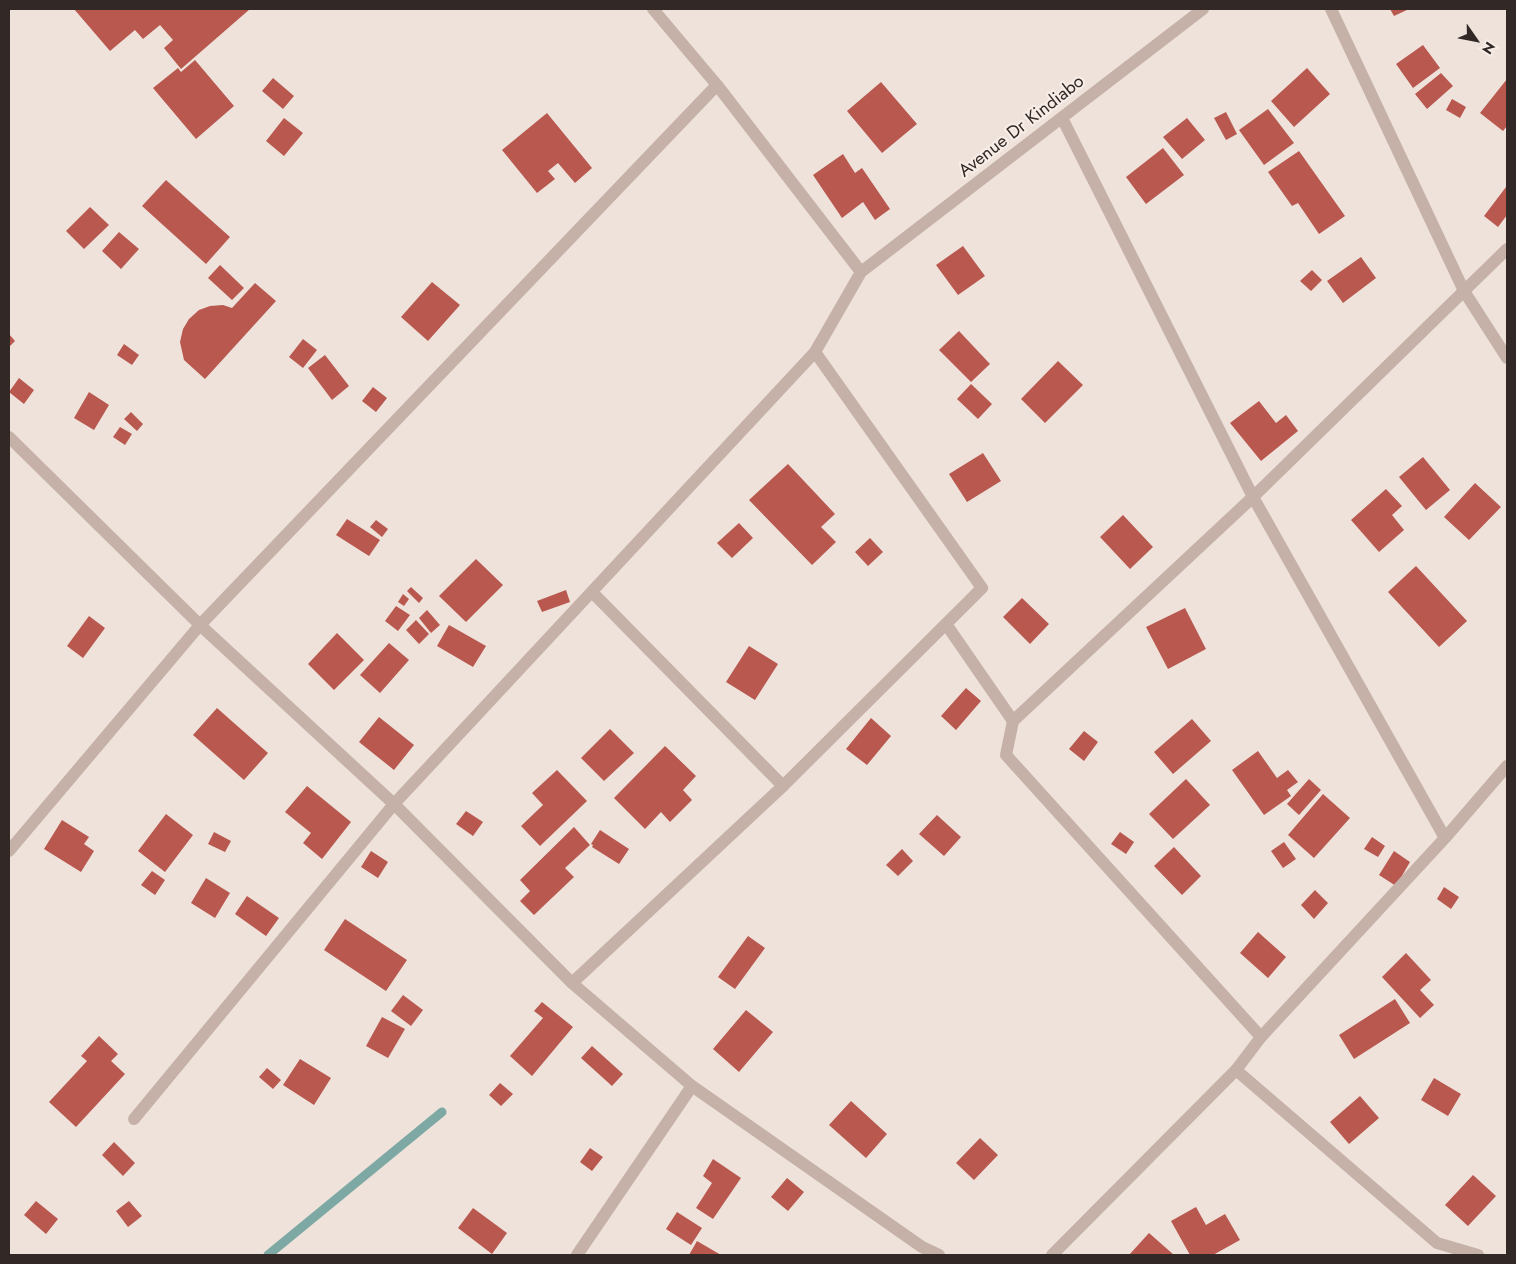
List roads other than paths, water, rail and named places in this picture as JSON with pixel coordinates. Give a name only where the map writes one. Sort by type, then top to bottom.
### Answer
[{"type":"street","points":[[134,1119],[394,804],[815,352],[861,272],[717,85],[654,9]]},
{"type":"street","name":"Avenue Dr Kindiabo","points":[[861,272],[1204,9]]},
{"type":"street","points":[[1331,9],[1464,291],[1507,358]]},
{"type":"street","points":[[9,852],[200,625],[717,85]]},
{"type":"street","points":[[1062,118],[1253,497],[1445,838]]},
{"type":"street","points":[[1261,1037],[1006,756],[1013,721],[1253,497],[1507,249]]},
{"type":"street","points":[[572,983],[783,786],[982,588],[815,352]]},
{"type":"street","points":[[9,437],[200,625],[394,804],[572,983],[692,1086],[920,1251],[939,1255]]},
{"type":"street","points":[[592,592],[783,786]]},
{"type":"street","points":[[946,624],[1013,721]]},
{"type":"street","points":[[1052,1255],[1236,1070],[1261,1037],[1445,838],[1507,766]]},
{"type":"street","points":[[1236,1070],[1437,1243],[1478,1255]]},
{"type":"street","points":[[576,1255],[692,1086]]},
{"type":"waterway","points":[[268,1255],[442,1112]]}]
